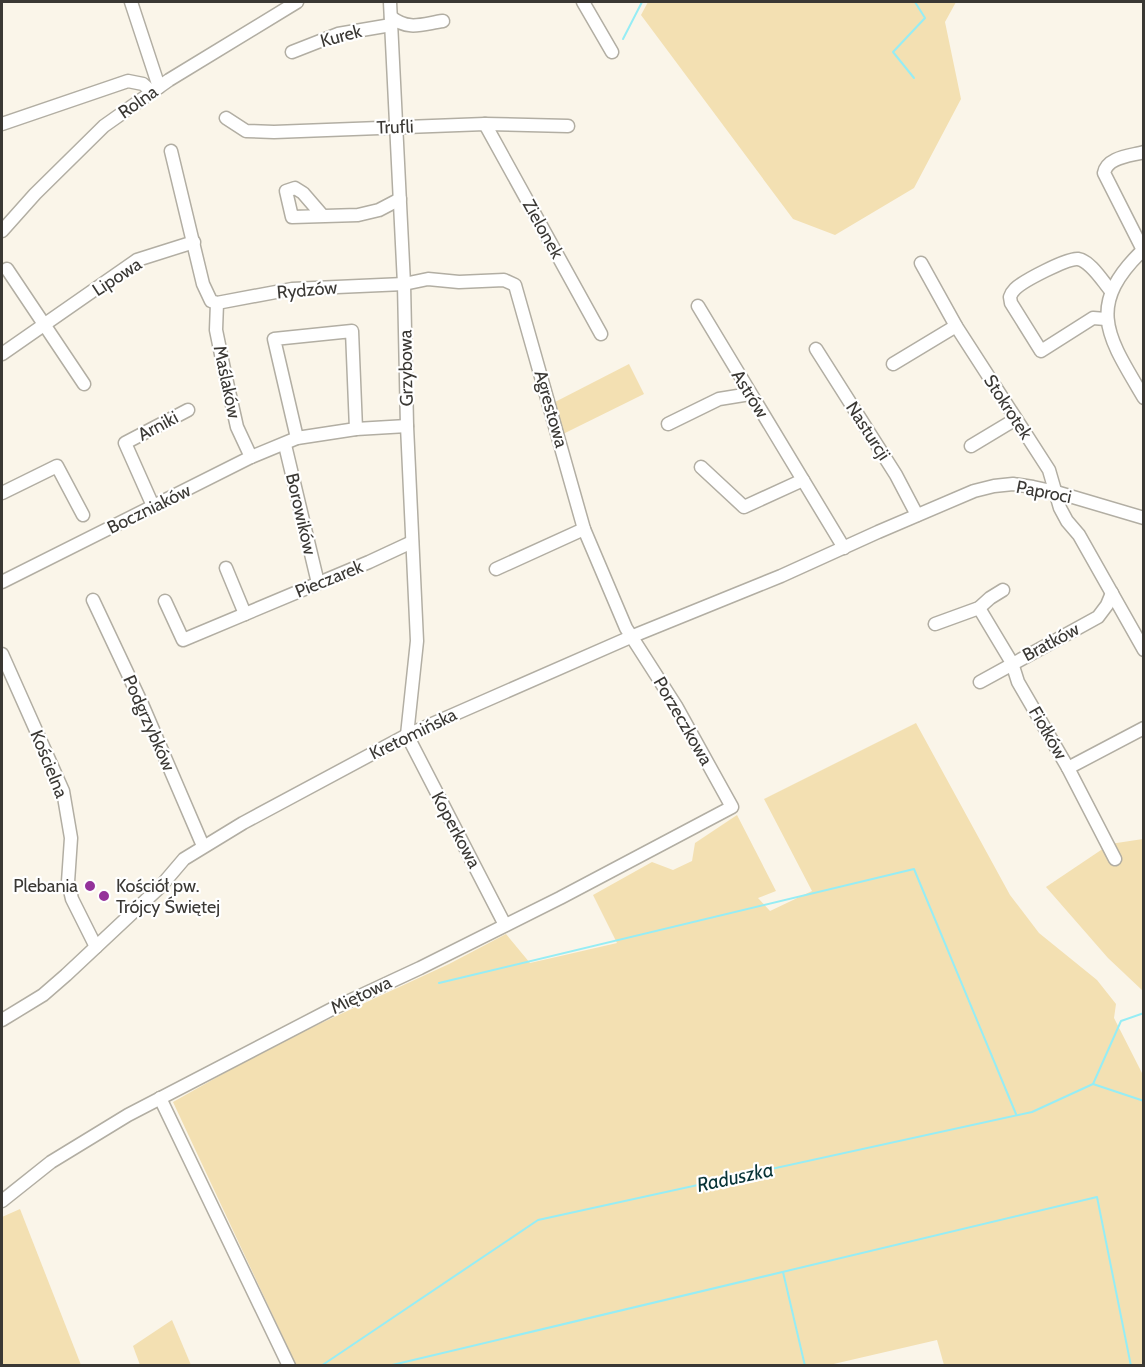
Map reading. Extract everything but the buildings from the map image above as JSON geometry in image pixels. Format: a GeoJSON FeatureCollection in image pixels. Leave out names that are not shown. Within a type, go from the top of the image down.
{"type":"FeatureCollection","features":[{"type":"Feature","properties":{"kind":"street"},"geometry":{"type":"LineString","coordinates":[[131,2],[155,90]]}},
{"type":"Feature","properties":{"kind":"street","name":"Rolna"},"geometry":{"type":"LineString","coordinates":[[2,231],[34,194],[104,126],[155,90],[297,2]]}},
{"type":"Feature","properties":{"kind":"street","name":"Grzybowa"},"geometry":{"type":"LineString","coordinates":[[390,2],[404,284],[407,426],[417,641],[407,735]]}},
{"type":"Feature","properties":{"kind":"street"},"geometry":{"type":"LineString","coordinates":[[583,2],[612,52]]}},
{"type":"Feature","properties":{"kind":"street"},"geometry":{"type":"LineString","coordinates":[[391,21],[410,27]]}},
{"type":"Feature","properties":{"kind":"street","name":"Kurek"},"geometry":{"type":"LineString","coordinates":[[292,52],[338,34],[391,21]]}},
{"type":"Feature","properties":{"kind":"street"},"geometry":{"type":"LineString","coordinates":[[392,40],[402,29],[443,21]]}},
{"type":"Feature","properties":{"kind":"street"},"geometry":{"type":"LineString","coordinates":[[2,124],[128,81],[143,84],[155,90]]}},
{"type":"Feature","properties":{"kind":"street","name":"Trufli"},"geometry":{"type":"LineString","coordinates":[[226,118],[246,131],[273,132],[485,124],[568,126]]}},
{"type":"Feature","properties":{"kind":"street","name":"Zielonek"},"geometry":{"type":"LineString","coordinates":[[485,124],[601,334]]}},
{"type":"Feature","properties":{"kind":"street","name":"Maślaków"},"geometry":{"type":"LineString","coordinates":[[171,151],[203,284],[214,302],[216,330],[237,427],[251,457]]}},
{"type":"Feature","properties":{"kind":"street"},"geometry":{"type":"LineString","coordinates":[[1143,152],[1108,163],[1104,173],[1143,249],[1123,270],[1111,291],[1106,319],[1112,344],[1143,398]]}},
{"type":"Feature","properties":{"kind":"street"},"geometry":{"type":"LineString","coordinates":[[322,215],[358,215],[380,210],[400,199]]}},
{"type":"Feature","properties":{"kind":"street","name":"Lipowa"},"geometry":{"type":"LineString","coordinates":[[2,354],[137,260],[194,242]]}},
{"type":"Feature","properties":{"kind":"street"},"geometry":{"type":"LineString","coordinates":[[1106,319],[1093,318],[1041,351],[1011,303],[1010,297],[1016,288],[1069,260],[1079,259],[1086,263],[1111,291]]}},
{"type":"Feature","properties":{"kind":"street","name":"Stokrotek"},"geometry":{"type":"LineString","coordinates":[[921,263],[956,326],[1049,470],[1056,492]]}},
{"type":"Feature","properties":{"kind":"street"},"geometry":{"type":"LineString","coordinates":[[7,269],[46,324],[84,384]]}},
{"type":"Feature","properties":{"kind":"street","name":"Agrestowa"},"geometry":{"type":"LineString","coordinates":[[404,284],[428,279],[459,282],[504,280],[515,285],[584,529],[626,628],[633,636]]}},
{"type":"Feature","properties":{"kind":"street","name":"Rydzów"},"geometry":{"type":"LineString","coordinates":[[214,302],[292,289],[404,284]]}},
{"type":"Feature","properties":{"kind":"street","name":"Astrów"},"geometry":{"type":"LineString","coordinates":[[698,306],[844,548]]}},
{"type":"Feature","properties":{"kind":"street"},"geometry":{"type":"LineString","coordinates":[[893,364],[956,326]]}},
{"type":"Feature","properties":{"kind":"street"},"geometry":{"type":"LineString","coordinates":[[297,438],[274,339],[352,331],[356,429]]}},
{"type":"Feature","properties":{"kind":"street","name":"Nasturcji"},"geometry":{"type":"LineString","coordinates":[[816,349],[896,475],[918,515]]}},
{"type":"Feature","properties":{"kind":"street"},"geometry":{"type":"LineString","coordinates":[[668,424],[718,399],[750,394]]}},
{"type":"Feature","properties":{"kind":"street","name":"Arniki"},"geometry":{"type":"LineString","coordinates":[[153,506],[125,443],[188,410]]}},
{"type":"Feature","properties":{"kind":"street"},"geometry":{"type":"LineString","coordinates":[[970,446],[1016,419]]}},
{"type":"Feature","properties":{"kind":"street","name":"Boczniaków"},"geometry":{"type":"LineString","coordinates":[[2,582],[251,457],[285,445],[297,438],[356,429],[407,426]]}},
{"type":"Feature","properties":{"kind":"street","name":"Borowików"},"geometry":{"type":"LineString","coordinates":[[285,445],[318,583]]}},
{"type":"Feature","properties":{"kind":"street"},"geometry":{"type":"LineString","coordinates":[[2,493],[57,466],[83,515]]}},
{"type":"Feature","properties":{"kind":"street"},"geometry":{"type":"LineString","coordinates":[[701,467],[744,507],[803,480]]}},
{"type":"Feature","properties":{"kind":"street","name":"Paproci"},"geometry":{"type":"LineString","coordinates":[[878,532],[957,498],[994,486],[1013,484],[1056,492],[1143,518]]}},
{"type":"Feature","properties":{"kind":"street"},"geometry":{"type":"LineString","coordinates":[[1056,492],[1066,520],[1080,536],[1143,650]]}},
{"type":"Feature","properties":{"kind":"street"},"geometry":{"type":"LineString","coordinates":[[496,569],[584,529]]}},
{"type":"Feature","properties":{"kind":"street","name":"Kretomińska"},"geometry":{"type":"LineString","coordinates":[[2,1020],[45,993],[161,886],[183,859],[203,846],[407,735],[878,532]]}},
{"type":"Feature","properties":{"kind":"street","name":"Pieczarek"},"geometry":{"type":"LineString","coordinates":[[165,601],[183,640],[412,542]]}},
{"type":"Feature","properties":{"kind":"street"},"geometry":{"type":"LineString","coordinates":[[226,568],[245,614]]}},
{"type":"Feature","properties":{"kind":"street"},"geometry":{"type":"LineString","coordinates":[[935,624],[979,608],[990,597],[1003,590]]}},
{"type":"Feature","properties":{"kind":"street","name":"Bratków"},"geometry":{"type":"LineString","coordinates":[[980,682],[1098,617],[1112,593]]}},
{"type":"Feature","properties":{"kind":"street","name":"Podgrzybków"},"geometry":{"type":"LineString","coordinates":[[93,600],[142,704],[203,846]]}},
{"type":"Feature","properties":{"kind":"street","name":"Fiołków"},"geometry":{"type":"LineString","coordinates":[[979,608],[1012,663],[1018,682],[1068,768],[1115,859]]}},
{"type":"Feature","properties":{"kind":"street","name":"Porzeczkowa"},"geometry":{"type":"LineString","coordinates":[[633,636],[676,706],[732,807]]}},
{"type":"Feature","properties":{"kind":"street","name":"Kościelna"},"geometry":{"type":"LineString","coordinates":[[2,654],[63,791],[71,838],[68,882],[72,899],[96,947]]}},
{"type":"Feature","properties":{"kind":"street"},"geometry":{"type":"LineString","coordinates":[[1068,768],[1143,728]]}},
{"type":"Feature","properties":{"kind":"street","name":"Koperkowa"},"geometry":{"type":"LineString","coordinates":[[407,735],[505,925]]}},
{"type":"Feature","properties":{"kind":"street","name":"Miętowa"},"geometry":{"type":"LineString","coordinates":[[2,1201],[51,1162],[128,1115],[332,1009],[505,925],[732,807]]}},
{"type":"Feature","properties":{"kind":"street"},"geometry":{"type":"LineString","coordinates":[[160,1098],[289,1365]]}},
{"type":"Feature","properties":{"kind":"shaded area"},"geometry":{"type":"Polygon","coordinates":[[[648,2],[956,2],[945,22],[961,99],[914,188],[835,235],[793,219],[641,15],[648,2]]]}},
{"type":"Feature","properties":{"kind":"shaded area"},"geometry":{"type":"Polygon","coordinates":[[[629,364],[644,394],[563,434],[555,402],[629,364]]]}},
{"type":"Feature","properties":{"kind":"shaded area"},"geometry":{"type":"Polygon","coordinates":[[[916,723],[1010,895],[1039,933],[1097,980],[1116,1004],[1114,1018],[1143,1075],[1143,1365],[944,1365],[937,1340],[825,1366],[296,1365],[173,1102],[278,1043],[449,964],[506,934],[530,963],[617,943],[593,895],[652,862],[673,870],[692,861],[695,843],[737,815],[776,891],[758,898],[770,911],[812,891],[764,799],[916,723]]]}},
{"type":"Feature","properties":{"kind":"shaded area"},"geometry":{"type":"Polygon","coordinates":[[[1143,839],[1143,991],[1108,958],[1046,887],[1110,844],[1143,839]]]}},
{"type":"Feature","properties":{"kind":"shaded area"},"geometry":{"type":"Polygon","coordinates":[[[20,1209],[81,1365],[2,1365],[2,1217],[20,1209]]]}},
{"type":"Feature","properties":{"kind":"shaded area"},"geometry":{"type":"Polygon","coordinates":[[[172,1320],[191,1365],[140,1365],[133,1346],[172,1320]]]}},
{"type":"Feature","properties":{"kind":"waterway"},"geometry":{"type":"LineString","coordinates":[[623,39],[642,2]]}},
{"type":"Feature","properties":{"kind":"waterway"},"geometry":{"type":"LineString","coordinates":[[914,78],[893,52],[925,18],[915,2]]}},
{"type":"Feature","properties":{"kind":"waterway"},"geometry":{"type":"LineString","coordinates":[[439,983],[914,869],[1016,1114]]}},
{"type":"Feature","properties":{"kind":"waterway","name":"Raduszka"},"geometry":{"type":"LineString","coordinates":[[321,1366],[538,1220],[1032,1112],[1093,1084],[1121,1021],[1144,1013]]}},
{"type":"Feature","properties":{"kind":"waterway"},"geometry":{"type":"LineString","coordinates":[[1093,1084],[1144,1101]]}},
{"type":"Feature","properties":{"kind":"waterway"},"geometry":{"type":"LineString","coordinates":[[388,1366],[1097,1197],[1131,1366]]}},
{"type":"Feature","properties":{"kind":"waterway"},"geometry":{"type":"LineString","coordinates":[[783,1272],[805,1366]]}},
{"type":"Feature","properties":{"kind":"place","name":"Plebania"},"geometry":{"type":"Point","coordinates":[90,886]}},
{"type":"Feature","properties":{"kind":"place","name":"Kościół pw. Trójcy Świętej"},"geometry":{"type":"Point","coordinates":[104,896]}}]}
